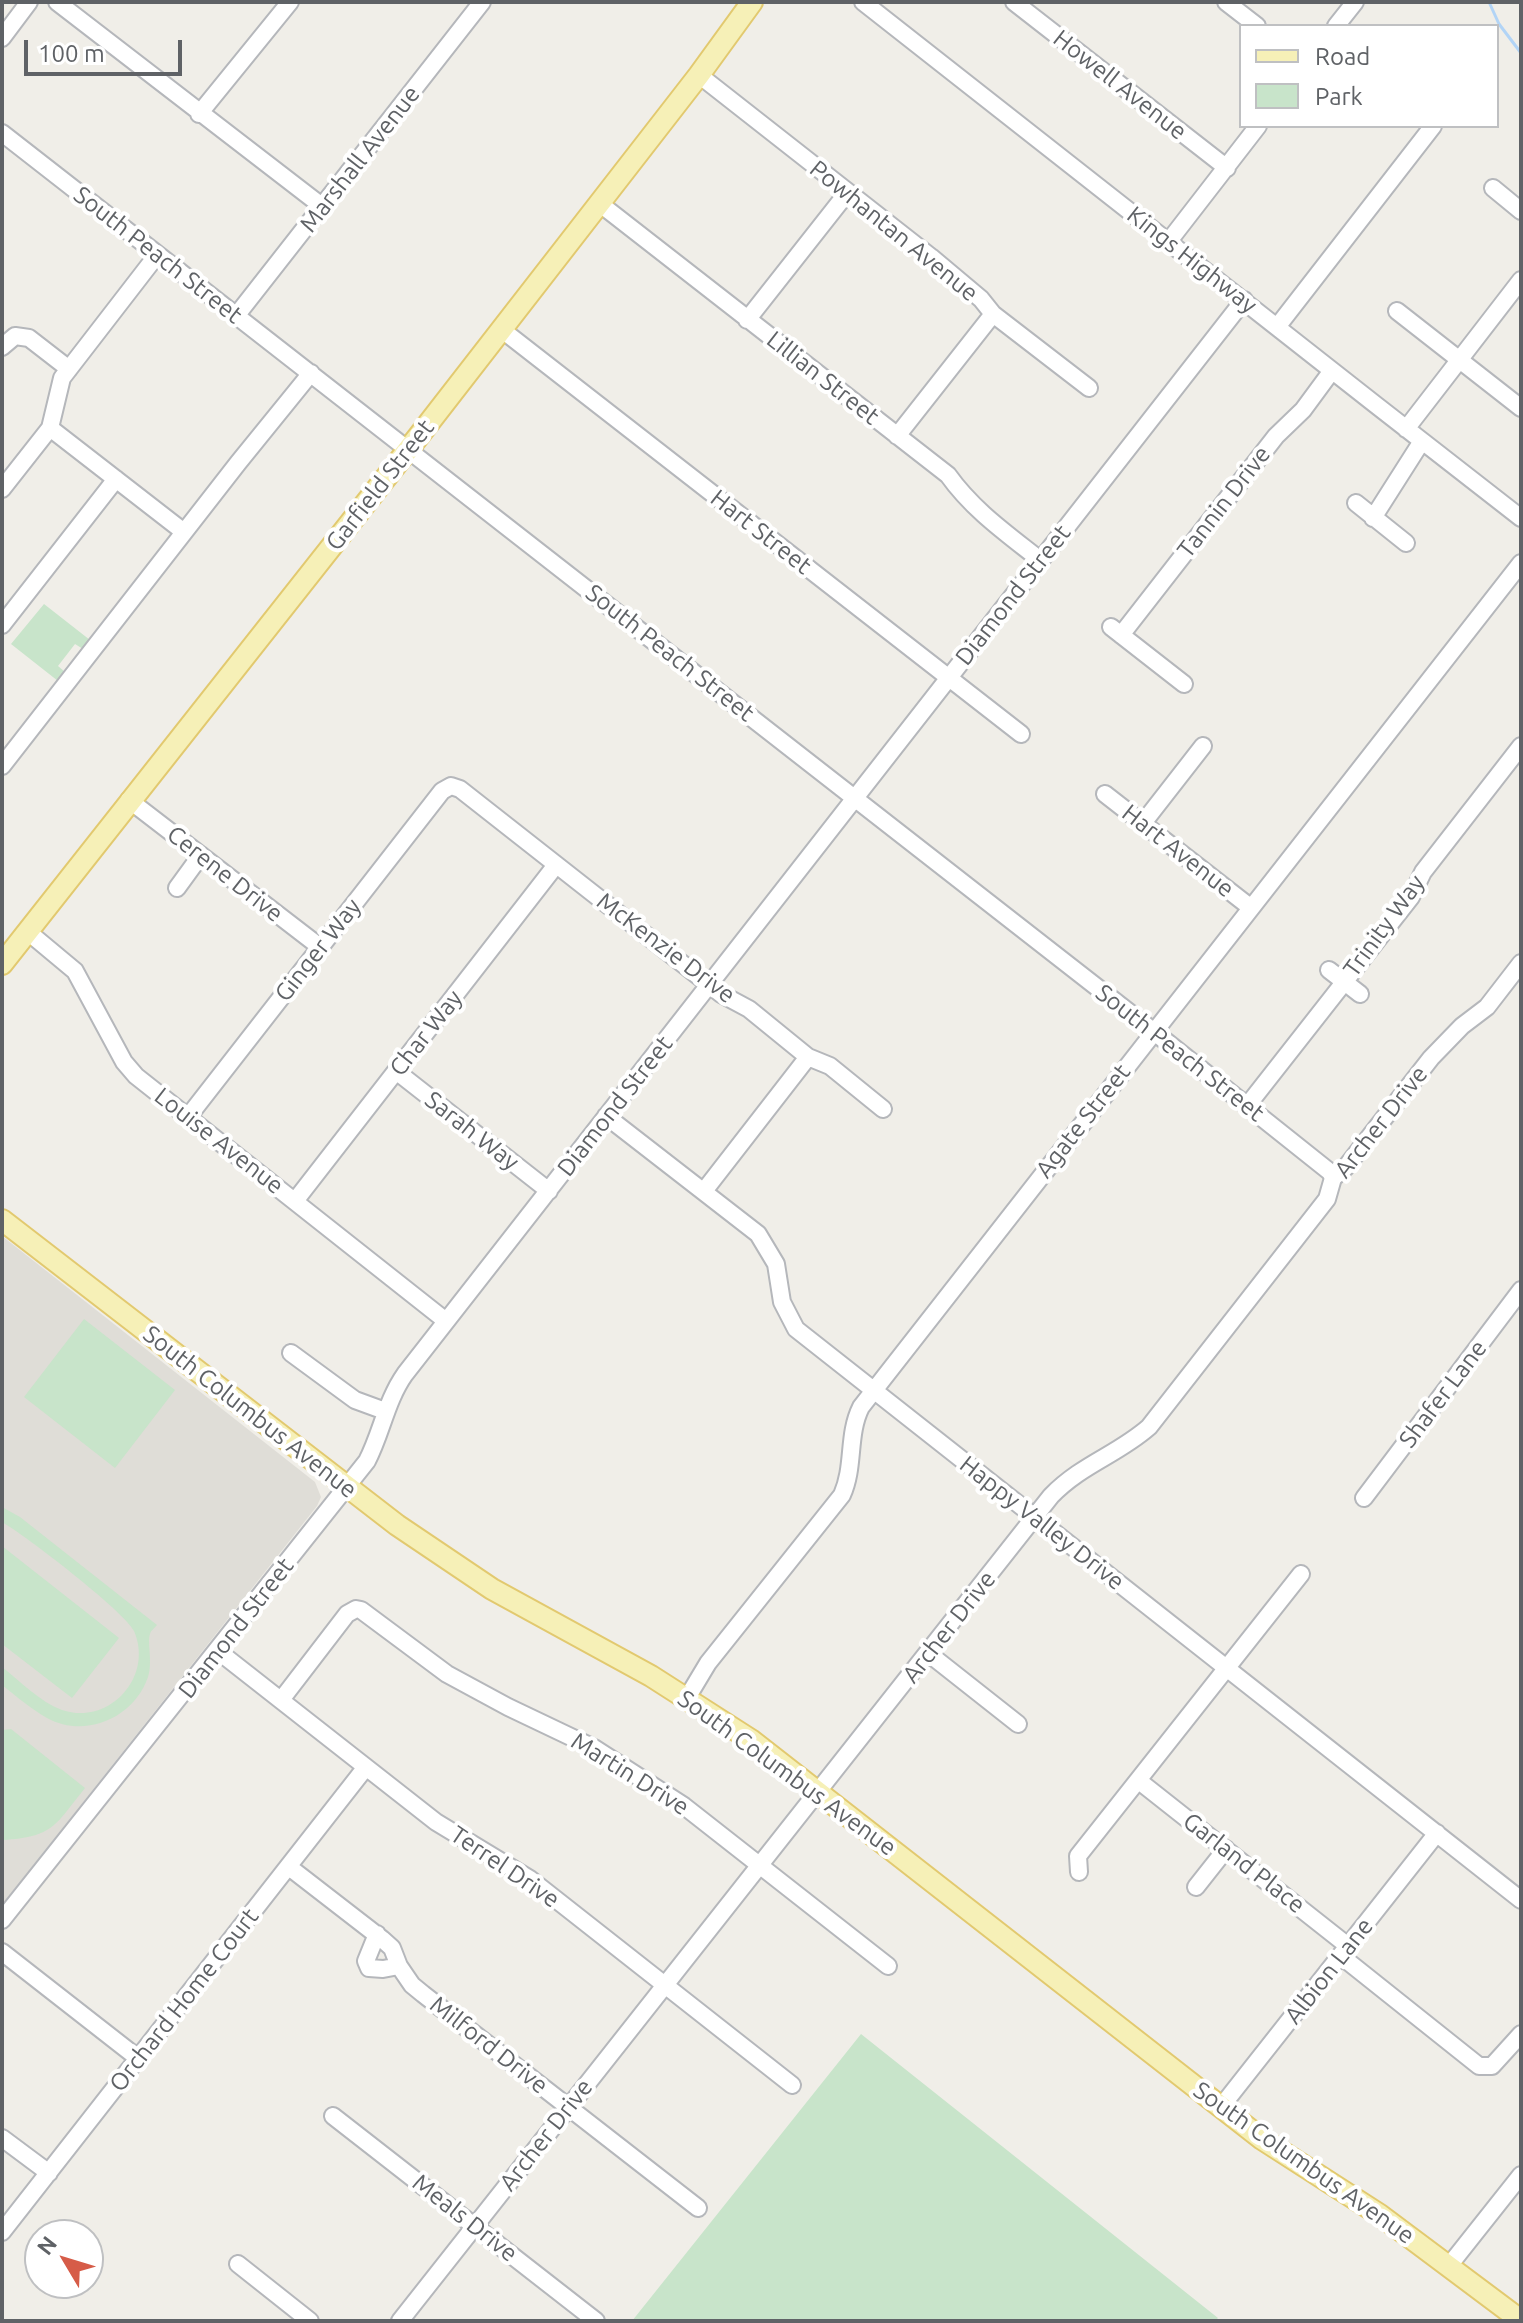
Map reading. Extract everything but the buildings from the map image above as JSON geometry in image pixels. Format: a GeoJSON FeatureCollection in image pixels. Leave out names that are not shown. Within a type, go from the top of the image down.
{"type":"FeatureCollection","features":[{"type":"Feature","properties":{"kind":"main road","name":"Garfield Street"},"geometry":{"type":"LineString","coordinates":[[2,964],[409,449],[752,2]]}},
{"type":"Feature","properties":{"kind":"main road","name":"South Columbus Avenue"},"geometry":{"type":"LineString","coordinates":[[2,1220],[397,1525],[492,1589],[687,1698],[751,1740],[1221,2107],[1288,2157],[1380,2215],[1519,2319]]}},
{"type":"Feature","properties":{"kind":"street"},"geometry":{"type":"LineString","coordinates":[[2,38],[29,2]]}},
{"type":"Feature","properties":{"kind":"street"},"geometry":{"type":"LineString","coordinates":[[57,2],[323,207]]}},
{"type":"Feature","properties":{"kind":"street","name":"Marshall Avenue"},"geometry":{"type":"LineString","coordinates":[[236,316],[482,2]]}},
{"type":"Feature","properties":{"kind":"street","name":"Kings Highway"},"geometry":{"type":"LineString","coordinates":[[863,2],[1521,518]]}},
{"type":"Feature","properties":{"kind":"street","name":"Howell Avenue"},"geometry":{"type":"LineString","coordinates":[[1014,2],[1227,168]]}},
{"type":"Feature","properties":{"kind":"street"},"geometry":{"type":"LineString","coordinates":[[1226,2],[1254,24]]}},
{"type":"Feature","properties":{"kind":"street"},"geometry":{"type":"LineString","coordinates":[[1338,24],[1355,2]]}},
{"type":"Feature","properties":{"kind":"street"},"geometry":{"type":"LineString","coordinates":[[199,114],[280,5]]}},
{"type":"Feature","properties":{"kind":"street","name":"Powhantan Avenue"},"geometry":{"type":"LineString","coordinates":[[699,75],[941,266],[981,299],[993,314],[1089,388]]}},
{"type":"Feature","properties":{"kind":"street"},"geometry":{"type":"LineString","coordinates":[[1169,241],[1257,128]]}},
{"type":"Feature","properties":{"kind":"street"},"geometry":{"type":"LineString","coordinates":[[1277,327],[1431,128]]}},
{"type":"Feature","properties":{"kind":"street","name":"South Peach Street"},"geometry":{"type":"LineString","coordinates":[[2,133],[1153,1031],[1330,1172],[1333,1178]]}},
{"type":"Feature","properties":{"kind":"street"},"geometry":{"type":"LineString","coordinates":[[1493,188],[1521,211]]}},
{"type":"Feature","properties":{"kind":"street"},"geometry":{"type":"LineString","coordinates":[[747,320],[847,193]]}},
{"type":"Feature","properties":{"kind":"street","name":"Lillian Street"},"geometry":{"type":"LineString","coordinates":[[599,203],[948,475],[974,507],[1040,560]]}},
{"type":"Feature","properties":{"kind":"street"},"geometry":{"type":"LineString","coordinates":[[2,489],[50,428],[62,378],[157,255]]}},
{"type":"Feature","properties":{"kind":"street"},"geometry":{"type":"LineString","coordinates":[[1406,429],[1521,280]]}},
{"type":"Feature","properties":{"kind":"street","name":"Diamond Street"},"geometry":{"type":"LineString","coordinates":[[2,1920],[348,1487],[377,1442],[385,1411],[405,1374],[1244,300]]}},
{"type":"Feature","properties":{"kind":"street"},"geometry":{"type":"LineString","coordinates":[[1397,311],[1521,408]]}},
{"type":"Feature","properties":{"kind":"street"},"geometry":{"type":"LineString","coordinates":[[897,436],[993,314]]}},
{"type":"Feature","properties":{"kind":"street","name":"Hart Street"},"geometry":{"type":"LineString","coordinates":[[501,329],[1021,734]]}},
{"type":"Feature","properties":{"kind":"street"},"geometry":{"type":"LineString","coordinates":[[2,347],[15,336],[29,338],[69,369]]}},
{"type":"Feature","properties":{"kind":"street","name":"Tannin Drive"},"geometry":{"type":"LineString","coordinates":[[1184,684],[1116,631],[1276,436],[1303,410],[1331,372]]}},
{"type":"Feature","properties":{"kind":"street"},"geometry":{"type":"LineString","coordinates":[[2,766],[311,373]]}},
{"type":"Feature","properties":{"kind":"street"},"geometry":{"type":"LineString","coordinates":[[50,428],[184,532]]}},
{"type":"Feature","properties":{"kind":"street"},"geometry":{"type":"LineString","coordinates":[[1373,518],[1422,441]]}},
{"type":"Feature","properties":{"kind":"street"},"geometry":{"type":"LineString","coordinates":[[2,625],[116,479]]}},
{"type":"Feature","properties":{"kind":"street"},"geometry":{"type":"LineString","coordinates":[[1356,503],[1406,543]]}},
{"type":"Feature","properties":{"kind":"street","name":"Agate Street"},"geometry":{"type":"LineString","coordinates":[[687,1698],[708,1663],[842,1495],[850,1472],[853,1424],[873,1390],[1521,563]]}},
{"type":"Feature","properties":{"kind":"street"},"geometry":{"type":"LineString","coordinates":[[1143,823],[1203,746]]}},
{"type":"Feature","properties":{"kind":"street","name":"Trinity Way"},"geometry":{"type":"LineString","coordinates":[[1247,1106],[1411,897],[1423,872],[1521,746]]}},
{"type":"Feature","properties":{"kind":"street","name":"McKenzie Drive"},"geometry":{"type":"LineString","coordinates":[[451,786],[460,789],[710,985],[749,1009],[808,1057],[830,1066],[883,1109]]}},
{"type":"Feature","properties":{"kind":"street","name":"Ginger Way"},"geometry":{"type":"LineString","coordinates":[[188,1117],[442,791],[451,786]]}},
{"type":"Feature","properties":{"kind":"street","name":"Hart Avenue"},"geometry":{"type":"LineString","coordinates":[[1105,794],[1250,907]]}},
{"type":"Feature","properties":{"kind":"street","name":"Cerene Drive"},"geometry":{"type":"LineString","coordinates":[[129,800],[320,947]]}},
{"type":"Feature","properties":{"kind":"street"},"geometry":{"type":"LineString","coordinates":[[177,888],[201,855]]}},
{"type":"Feature","properties":{"kind":"street","name":"Char Way"},"geometry":{"type":"LineString","coordinates":[[295,1201],[556,865]]}},
{"type":"Feature","properties":{"kind":"street","name":"Louise Avenue"},"geometry":{"type":"LineString","coordinates":[[27,931],[75,971],[129,1069],[446,1321]]}},
{"type":"Feature","properties":{"kind":"street","name":"Archer Drive"},"geometry":{"type":"LineString","coordinates":[[400,2321],[1063,1483],[1149,1427],[1327,1199],[1333,1178],[1346,1167],[1447,1040],[1487,1007],[1520,965]]}},
{"type":"Feature","properties":{"kind":"street"},"geometry":{"type":"LineString","coordinates":[[1329,970],[1360,994]]}},
{"type":"Feature","properties":{"kind":"street"},"geometry":{"type":"LineString","coordinates":[[704,1191],[808,1057]]}},
{"type":"Feature","properties":{"kind":"street","name":"Sarah Way"},"geometry":{"type":"LineString","coordinates":[[396,1071],[549,1191]]}},
{"type":"Feature","properties":{"kind":"street","name":"Happy Valley Drive"},"geometry":{"type":"LineString","coordinates":[[606,1116],[758,1234],[776,1264],[782,1302],[796,1329],[1521,1900]]}},
{"type":"Feature","properties":{"kind":"street","name":"Shafer Lane"},"geometry":{"type":"LineString","coordinates":[[1364,1498],[1521,1290]]}},
{"type":"Feature","properties":{"kind":"street"},"geometry":{"type":"LineString","coordinates":[[291,1353],[355,1400],[385,1411]]}},
{"type":"Feature","properties":{"kind":"street"},"geometry":{"type":"LineString","coordinates":[[1079,1872],[1078,1856],[1301,1574]]}},
{"type":"Feature","properties":{"kind":"street","name":"Martin Drive"},"geometry":{"type":"LineString","coordinates":[[281,1700],[347,1614],[356,1609],[366,1613],[423,1657],[473,1690],[594,1748],[684,1806],[888,1966]]}},
{"type":"Feature","properties":{"kind":"street","name":"Terrel Drive"},"geometry":{"type":"LineString","coordinates":[[218,1651],[436,1822],[530,1879],[792,2085]]}},
{"type":"Feature","properties":{"kind":"street"},"geometry":{"type":"LineString","coordinates":[[928,1653],[1018,1724]]}},
{"type":"Feature","properties":{"kind":"street","name":"Orchard Home Court"},"geometry":{"type":"LineString","coordinates":[[2,2232],[366,1767]]}},
{"type":"Feature","properties":{"kind":"street","name":"Garland Place"},"geometry":{"type":"LineString","coordinates":[[1139,1781],[1226,1849],[1472,2062],[1486,2068],[1499,2061],[1521,2034]]}},
{"type":"Feature","properties":{"kind":"street","name":"Albion Lane"},"geometry":{"type":"LineString","coordinates":[[1221,2107],[1437,1833]]}},
{"type":"Feature","properties":{"kind":"street"},"geometry":{"type":"LineString","coordinates":[[1196,1887],[1226,1849]]}},
{"type":"Feature","properties":{"kind":"street","name":"Milford Drive"},"geometry":{"type":"LineString","coordinates":[[289,1867],[392,1948],[399,1966],[412,1985],[698,2208]]}},
{"type":"Feature","properties":{"kind":"street"},"geometry":{"type":"LineString","coordinates":[[377,1934],[366,1961],[369,1968],[399,1966]]}},
{"type":"Feature","properties":{"kind":"street"},"geometry":{"type":"LineString","coordinates":[[2,1952],[139,2059]]}},
{"type":"Feature","properties":{"kind":"street","name":"Meals Drive"},"geometry":{"type":"LineString","coordinates":[[333,2116],[596,2321]]}},
{"type":"Feature","properties":{"kind":"street"},"geometry":{"type":"LineString","coordinates":[[2,2138],[49,2173]]}},
{"type":"Feature","properties":{"kind":"street"},"geometry":{"type":"LineString","coordinates":[[1448,2267],[1521,2175]]}},
{"type":"Feature","properties":{"kind":"street"},"geometry":{"type":"LineString","coordinates":[[238,2264],[310,2321]]}},
{"type":"Feature","properties":{"kind":"shaded area"},"geometry":{"type":"Polygon","coordinates":[[[2,1236],[315,1482],[321,1497],[2,1905],[2,1236]]]}},
{"type":"Feature","properties":{"kind":"green space"},"geometry":{"type":"Polygon","coordinates":[[[44,604],[90,640],[83,649],[75,644],[58,666],[65,672],[58,681],[11,644],[44,604]]]}},
{"type":"Feature","properties":{"kind":"green space"},"geometry":{"type":"Polygon","coordinates":[[[84,1319],[175,1390],[115,1468],[24,1397],[84,1319]]]}},
{"type":"Feature","properties":{"kind":"green space"},"geometry":{"type":"Polygon","coordinates":[[[2,1507],[20,1517],[157,1625],[150,1634],[148,1677],[132,1704],[120,1714],[92,1725],[62,1724],[47,1718],[2,1685],[2,1667],[38,1697],[62,1710],[79,1713],[96,1711],[123,1694],[138,1665],[139,1648],[134,1631],[112,1607],[2,1522],[2,1507]]]}},
{"type":"Feature","properties":{"kind":"green space"},"geometry":{"type":"Polygon","coordinates":[[[2,1546],[119,1638],[72,1698],[2,1644],[2,1546]]]}},
{"type":"Feature","properties":{"kind":"green space"},"geometry":{"type":"Polygon","coordinates":[[[11,1729],[85,1788],[52,1827],[33,1836],[3,1840],[2,1730],[11,1729]]]}},
{"type":"Feature","properties":{"kind":"green space"},"geometry":{"type":"Polygon","coordinates":[[[861,2034],[1218,2318],[1215,2321],[632,2321],[861,2034]]]}},
{"type":"Feature","properties":{"kind":"waterway"},"geometry":{"type":"LineString","coordinates":[[1489,2],[1499,24],[1521,53]]}}]}
